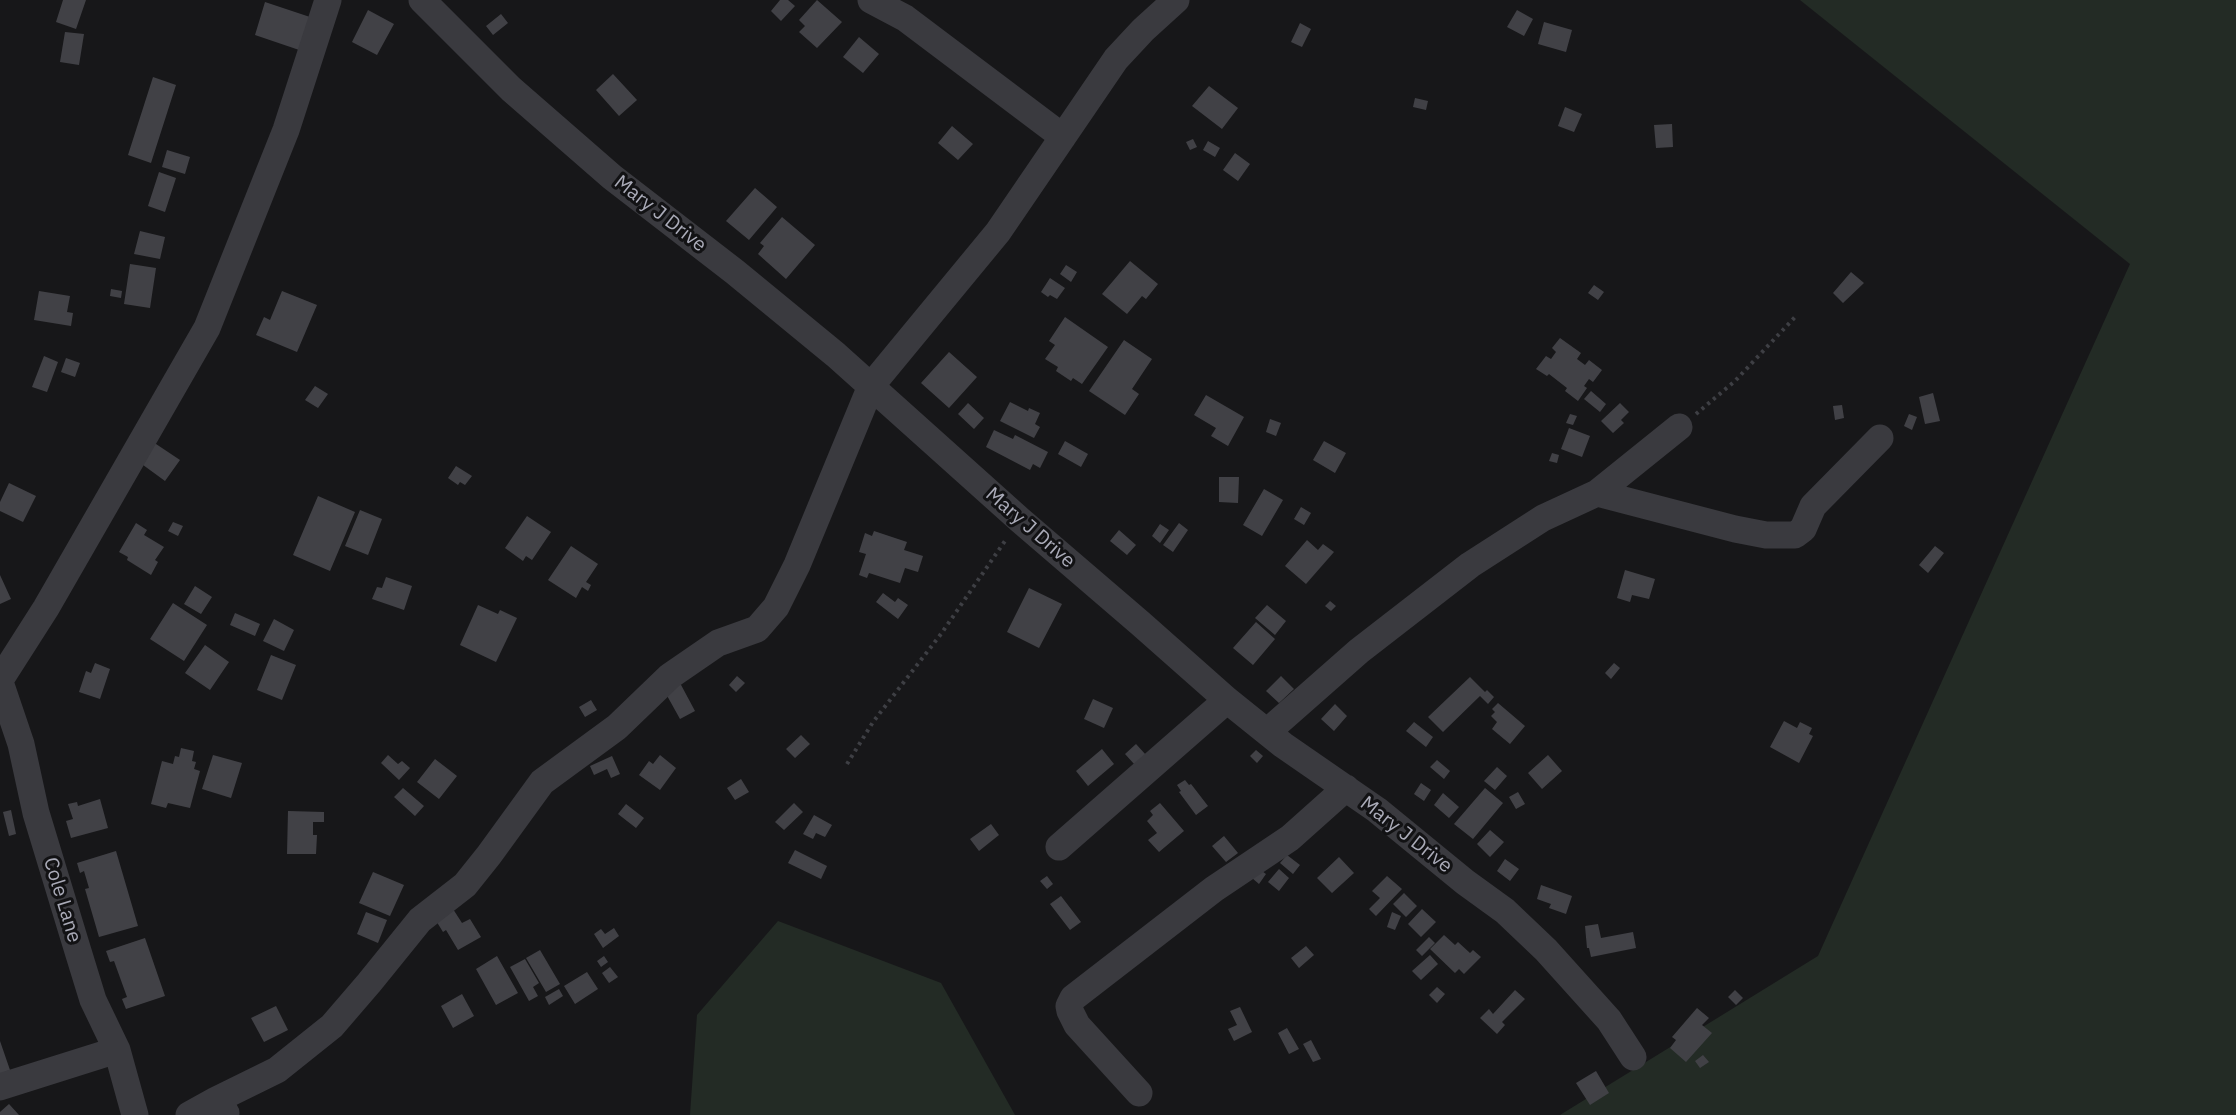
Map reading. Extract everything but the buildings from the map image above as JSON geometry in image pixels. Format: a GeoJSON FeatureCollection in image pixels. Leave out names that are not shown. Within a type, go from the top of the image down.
{"type":"FeatureCollection","features":[{"type":"Feature","properties":{"kind":"street"},"geometry":{"type":"LineString","coordinates":[[2,694],[46,608],[207,328],[286,130],[328,0]]}},
{"type":"Feature","properties":{"kind":"street","name":"Mary J Drive"},"geometry":{"type":"LineString","coordinates":[[422,0],[511,89],[604,170],[735,272],[871,386],[1020,520],[1227,700],[1377,810],[1465,882],[1505,911],[1546,950],[1609,1020],[1633,1057]]}},
{"type":"Feature","properties":{"kind":"street"},"geometry":{"type":"LineString","coordinates":[[871,0],[905,18],[1063,137]]}},
{"type":"Feature","properties":{"kind":"street"},"geometry":{"type":"LineString","coordinates":[[189,1115],[222,1108],[277,1070],[332,1026],[420,920],[465,885],[542,782],[616,728],[670,676],[718,644],[757,629],[776,607],[797,566],[871,386],[998,232],[1116,58],[1176,0]]}},
{"type":"Feature","properties":{"kind":"street"},"geometry":{"type":"LineString","coordinates":[[1268,732],[1359,651],[1470,565],[1543,518],[1597,493],[1679,427]]}},
{"type":"Feature","properties":{"kind":"street"},"geometry":{"type":"LineString","coordinates":[[1597,493],[1735,529],[1766,535],[1795,535],[1803,529],[1813,506],[1880,438]]}},
{"type":"Feature","properties":{"kind":"street","name":"Cole Lane"},"geometry":{"type":"LineString","coordinates":[[2,694],[21,744],[36,813],[93,1000],[117,1050],[135,1115]]}},
{"type":"Feature","properties":{"kind":"street"},"geometry":{"type":"LineString","coordinates":[[1059,847],[1227,700]]}},
{"type":"Feature","properties":{"kind":"street"},"geometry":{"type":"LineString","coordinates":[[1140,1093],[1077,1025],[1070,1011],[1073,998],[1214,889],[1290,838],[1346,788]]}},
{"type":"Feature","properties":{"kind":"street"},"geometry":{"type":"LineString","coordinates":[[0,1087],[117,1050]]}},
{"type":"Feature","properties":{"kind":"path"},"geometry":{"type":"LineString","coordinates":[[1679,427],[1721,394],[1796,316]]}},
{"type":"Feature","properties":{"kind":"path"},"geometry":{"type":"LineString","coordinates":[[847,764],[873,722],[941,634],[1020,520]]}},
{"type":"Feature","properties":{"kind":"shaded area"},"geometry":{"type":"Polygon","coordinates":[[[1800,0],[2236,0],[2236,1115],[1560,1115],[1818,956],[2130,264],[1800,0]]]}},
{"type":"Feature","properties":{"kind":"shaded area"},"geometry":{"type":"Polygon","coordinates":[[[778,921],[941,983],[1015,1115],[690,1115],[697,1015],[778,921]]]}}]}
